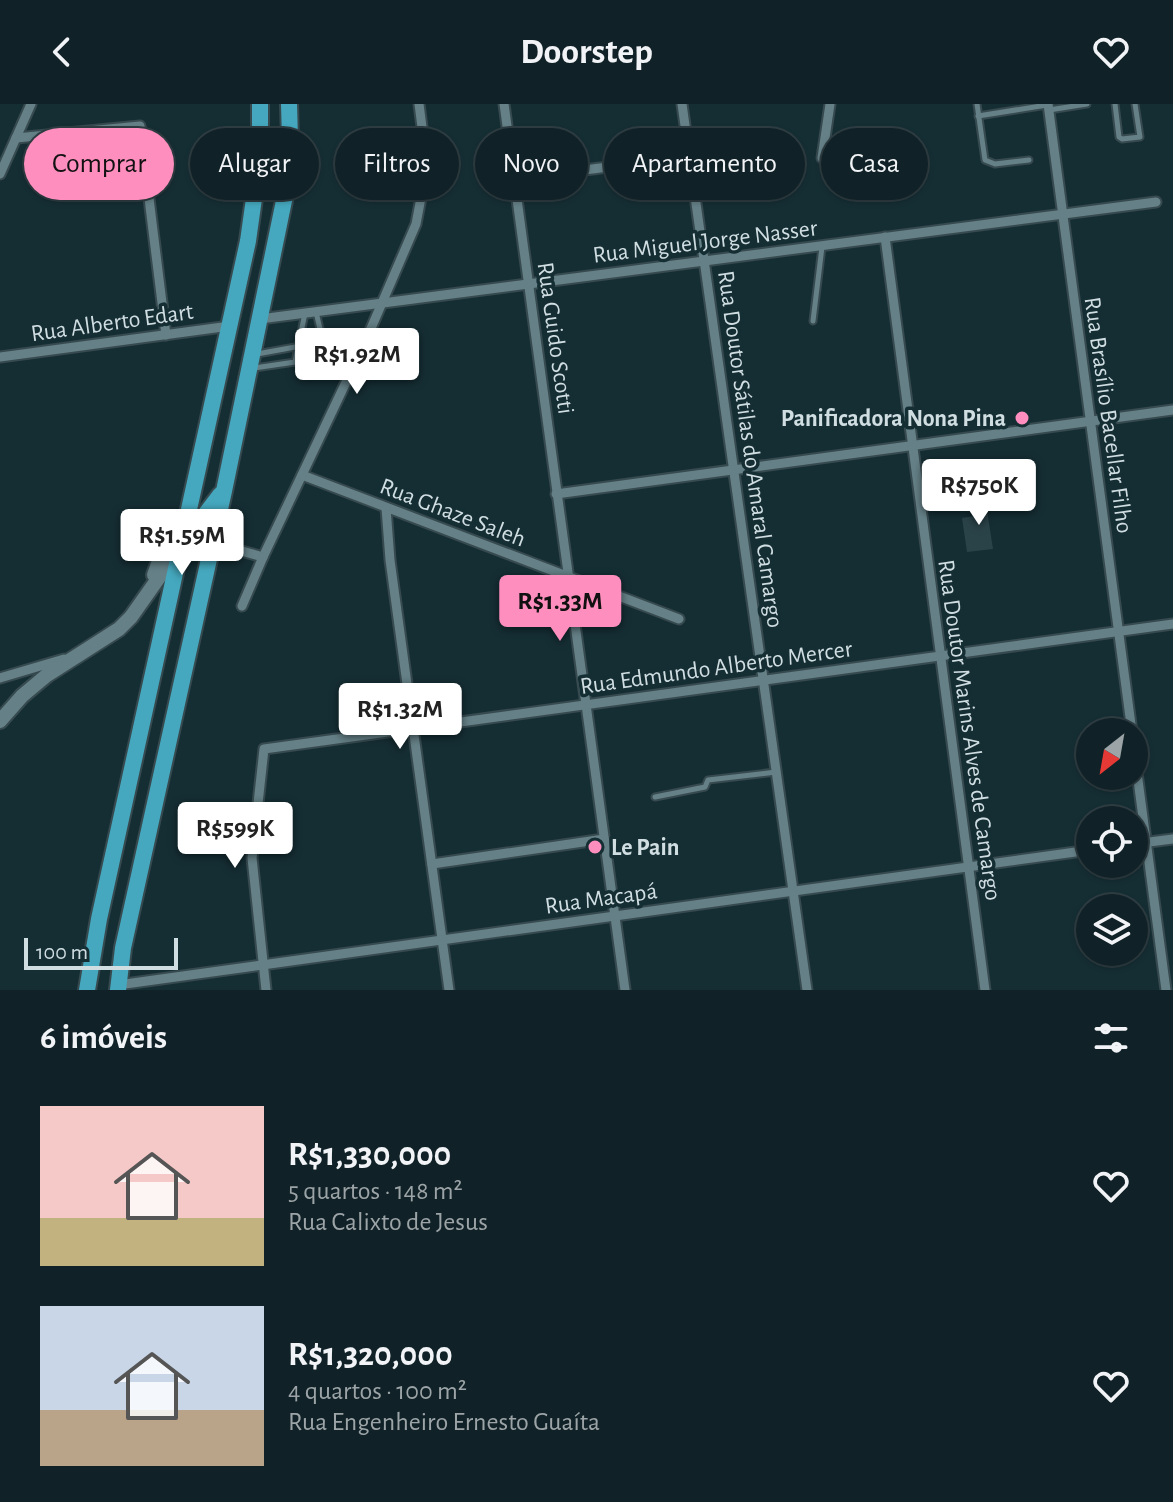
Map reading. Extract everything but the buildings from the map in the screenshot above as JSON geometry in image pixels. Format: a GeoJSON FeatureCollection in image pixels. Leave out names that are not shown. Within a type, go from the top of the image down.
{"type":"FeatureCollection","features":[{"type":"Feature","properties":{"kind":"highway"},"geometry":{"type":"LineString","coordinates":[[87,990],[99,919],[248,241],[260,156],[260,104]]}},
{"type":"Feature","properties":{"kind":"highway"},"geometry":{"type":"LineString","coordinates":[[118,987],[123,948],[273,255],[289,169],[289,104]]}},
{"type":"Feature","properties":{"kind":"highway"},"geometry":{"type":"LineString","coordinates":[[248,241],[257,243],[273,255]]}},
{"type":"Feature","properties":{"kind":"highway"},"geometry":{"type":"LineString","coordinates":[[228,333],[260,319]]}},
{"type":"Feature","properties":{"kind":"highway"},"geometry":{"type":"LineString","coordinates":[[183,545],[224,491]]}},
{"type":"Feature","properties":{"kind":"highway"},"geometry":{"type":"LineString","coordinates":[[160,648],[163,663],[184,672]]}},
{"type":"Feature","properties":{"kind":"main road"},"geometry":{"type":"LineString","coordinates":[[150,586],[162,553],[189,515]]}},
{"type":"Feature","properties":{"kind":"main road"},"geometry":{"type":"LineString","coordinates":[[0,721],[36,684],[119,629],[183,545]]}},
{"type":"Feature","properties":{"kind":"street"},"geometry":{"type":"LineString","coordinates":[[0,174],[31,104]]}},
{"type":"Feature","properties":{"kind":"street"},"geometry":{"type":"LineString","coordinates":[[242,606],[408,244],[421,205],[427,166],[419,104]]}},
{"type":"Feature","properties":{"kind":"street","name":"Rua Guido Scotti"},"geometry":{"type":"LineString","coordinates":[[504,104],[507,128]]}},
{"type":"Feature","properties":{"kind":"street","name":"Rua Doutor Sátilas do Amaral Camargo"},"geometry":{"type":"LineString","coordinates":[[682,104],[807,990]]}},
{"type":"Feature","properties":{"kind":"street"},"geometry":{"type":"LineString","coordinates":[[826,128],[830,104]]}},
{"type":"Feature","properties":{"kind":"street","name":"Rua Brasílio Bacellar Filho"},"geometry":{"type":"LineString","coordinates":[[1048,106],[1130,718]]}},
{"type":"Feature","properties":{"kind":"street"},"geometry":{"type":"LineString","coordinates":[[16,138],[140,126],[166,335]]}},
{"type":"Feature","properties":{"kind":"street","name":"Rua Guido Scotti"},"geometry":{"type":"LineString","coordinates":[[517,200],[625,990]]}},
{"type":"Feature","properties":{"kind":"street","name":"Rua Miguel Jorge Nasser"},"geometry":{"type":"LineString","coordinates":[[260,319],[1156,202]]}},
{"type":"Feature","properties":{"kind":"street","name":"Rua Doutor Marins Alves de Camargo"},"geometry":{"type":"LineString","coordinates":[[885,237],[985,990]]}},
{"type":"Feature","properties":{"kind":"street","name":"Rua Alberto Edart"},"geometry":{"type":"LineString","coordinates":[[0,357],[166,335],[228,333]]}},
{"type":"Feature","properties":{"kind":"street"},"geometry":{"type":"LineString","coordinates":[[556,494],[1173,410]]}},
{"type":"Feature","properties":{"kind":"street","name":"Rua Ghaze Saleh"},"geometry":{"type":"LineString","coordinates":[[302,475],[679,619]]}},
{"type":"Feature","properties":{"kind":"street"},"geometry":{"type":"LineString","coordinates":[[386,508],[390,560],[449,990]]}},
{"type":"Feature","properties":{"kind":"street"},"geometry":{"type":"LineString","coordinates":[[213,543],[263,557]]}},
{"type":"Feature","properties":{"kind":"street","name":"Rua Edmundo Alberto Mercer"},"geometry":{"type":"LineString","coordinates":[[262,965],[252,858],[264,749],[1173,624]]}},
{"type":"Feature","properties":{"kind":"street"},"geometry":{"type":"LineString","coordinates":[[0,678],[79,654]]}},
{"type":"Feature","properties":{"kind":"street"},"geometry":{"type":"LineString","coordinates":[[432,864],[604,839]]}},
{"type":"Feature","properties":{"kind":"street"},"geometry":{"type":"LineString","coordinates":[[1148,843],[1173,839]]}},
{"type":"Feature","properties":{"kind":"street","name":"Rua Macapá"},"geometry":{"type":"LineString","coordinates":[[118,987],[1076,852]]}},
{"type":"Feature","properties":{"kind":"street"},"geometry":{"type":"LineString","coordinates":[[1148,858],[1166,990]]}},
{"type":"Feature","properties":{"kind":"street"},"geometry":{"type":"LineString","coordinates":[[262,965],[266,990]]}},
{"type":"Feature","properties":{"kind":"lane"},"geometry":{"type":"LineString","coordinates":[[977,104],[985,160],[995,164],[1029,160]]}},
{"type":"Feature","properties":{"kind":"lane"},"geometry":{"type":"LineString","coordinates":[[978,116],[1087,104]]}},
{"type":"Feature","properties":{"kind":"lane"},"geometry":{"type":"LineString","coordinates":[[1115,104],[1119,137],[1122,139],[1140,137],[1135,104]]}},
{"type":"Feature","properties":{"kind":"lane"},"geometry":{"type":"LineString","coordinates":[[813,321],[822,246]]}},
{"type":"Feature","properties":{"kind":"lane"},"geometry":{"type":"LineString","coordinates":[[311,313],[328,341],[330,360]]}},
{"type":"Feature","properties":{"kind":"lane"},"geometry":{"type":"LineString","coordinates":[[295,362],[311,313]]}},
{"type":"Feature","properties":{"kind":"lane"},"geometry":{"type":"LineString","coordinates":[[252,362],[300,345],[366,340]]}},
{"type":"Feature","properties":{"kind":"lane"},"geometry":{"type":"LineString","coordinates":[[252,362],[357,359]]}},
{"type":"Feature","properties":{"kind":"lane"},"geometry":{"type":"LineString","coordinates":[[655,797],[705,787],[708,780],[776,771]]}},
{"type":"Feature","properties":{"kind":"place","name":"Panificadora Nona Pina"},"geometry":{"type":"Point","coordinates":[1022,418]}},
{"type":"Feature","properties":{"kind":"place","name":"Le Pain"},"geometry":{"type":"Point","coordinates":[595,847]}}]}
